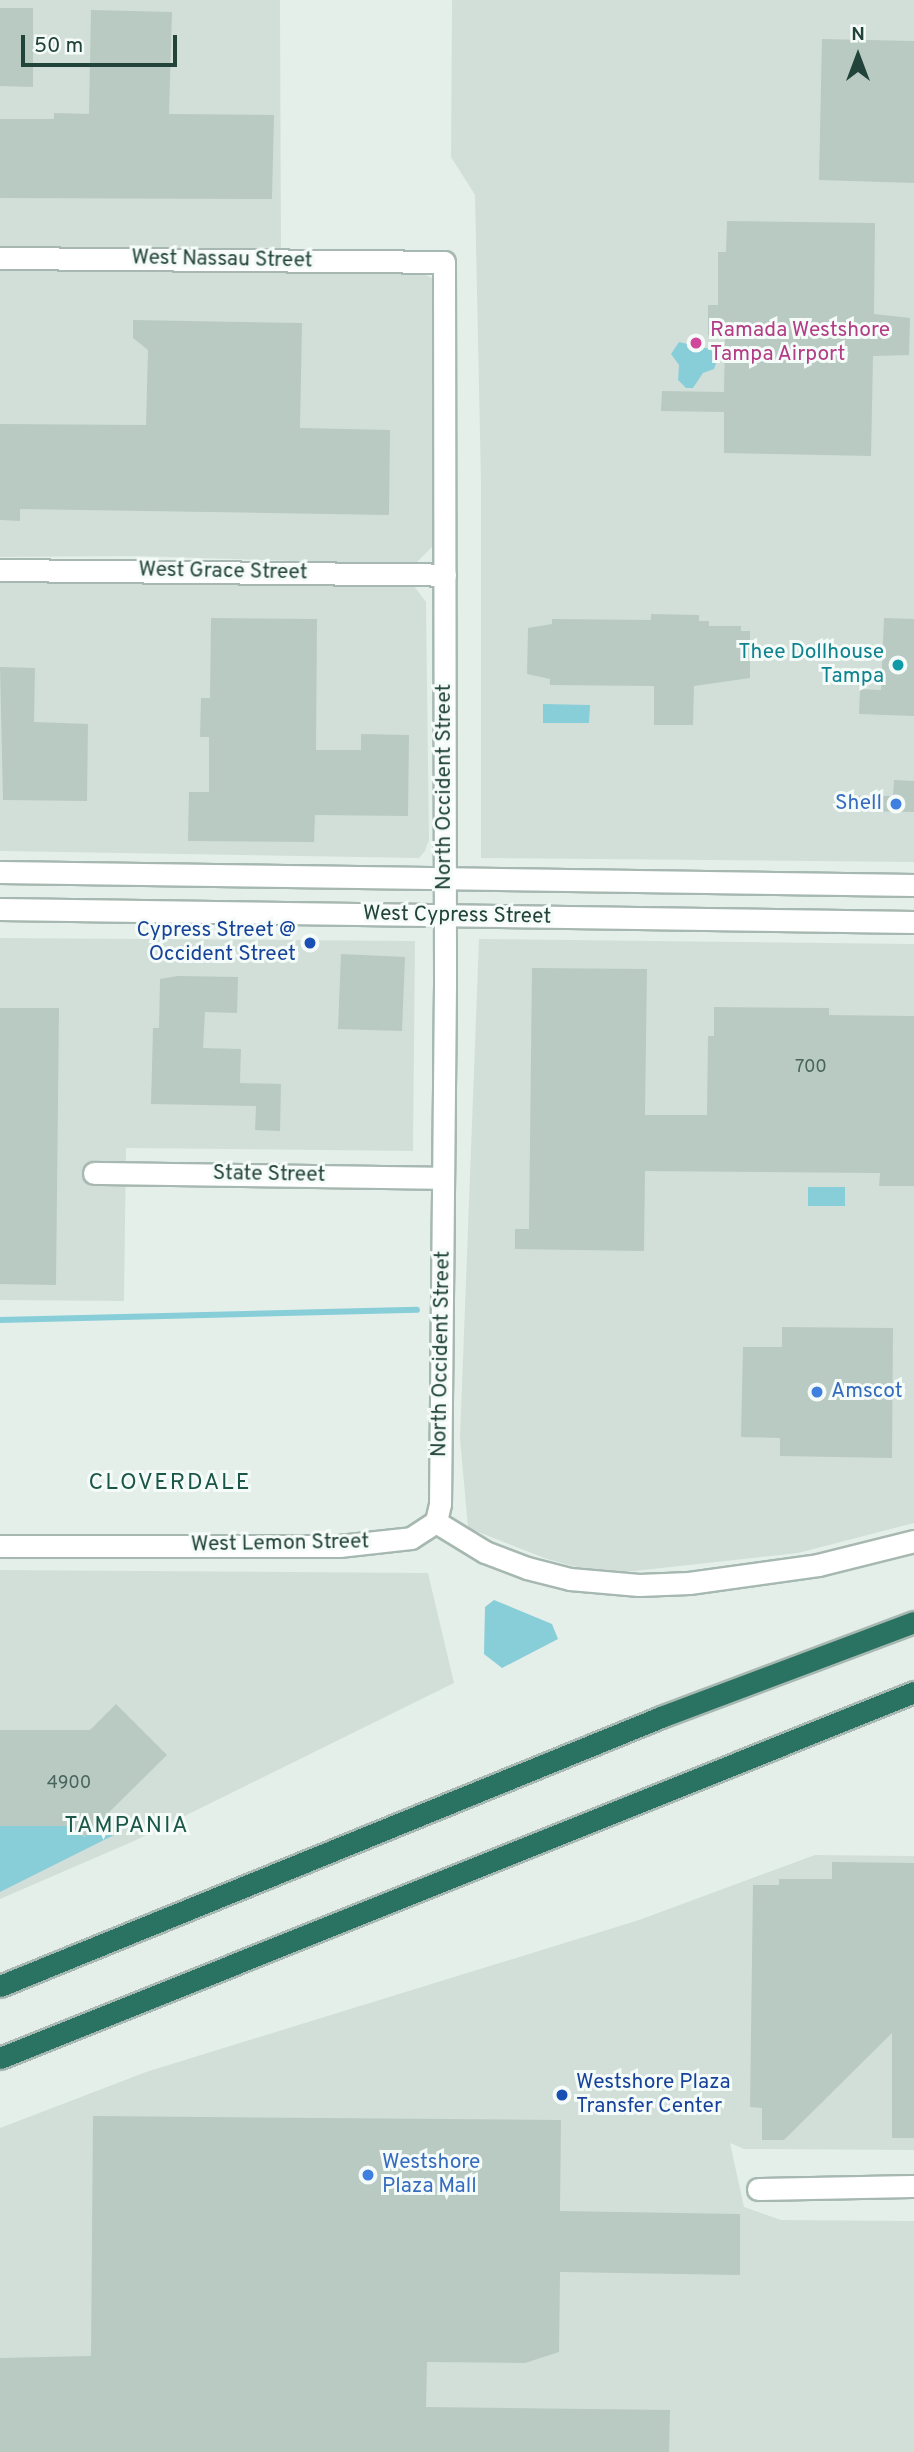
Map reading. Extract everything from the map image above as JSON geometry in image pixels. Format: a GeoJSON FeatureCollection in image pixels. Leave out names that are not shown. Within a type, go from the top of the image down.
{"type":"FeatureCollection","features":[{"type":"Feature","properties":{"kind":"highway"},"geometry":{"type":"LineString","coordinates":[[0,1986],[661,1717],[914,1622]]}},
{"type":"Feature","properties":{"kind":"highway"},"geometry":{"type":"LineString","coordinates":[[0,2058],[914,1692]]}},
{"type":"Feature","properties":{"kind":"highway"},"geometry":{"type":"LineString","coordinates":[[0,1977],[81,1953]]}},
{"type":"Feature","properties":{"kind":"street","name":"West Nassau Street"},"geometry":{"type":"LineString","coordinates":[[0,258],[444,262]]}},
{"type":"Feature","properties":{"kind":"street","name":"North Occident Street"},"geometry":{"type":"LineString","coordinates":[[436,1522],[440,1504],[445,915],[444,262]]}},
{"type":"Feature","properties":{"kind":"street","name":"West Grace Street"},"geometry":{"type":"LineString","coordinates":[[0,570],[445,575]]}},
{"type":"Feature","properties":{"kind":"street","name":"West Cypress Street"},"geometry":{"type":"LineString","coordinates":[[0,872],[914,884]]}},
{"type":"Feature","properties":{"kind":"street"},"geometry":{"type":"LineString","coordinates":[[767,921],[769,883]]}},
{"type":"Feature","properties":{"kind":"street","name":"West Cypress Street"},"geometry":{"type":"LineString","coordinates":[[0,909],[914,922]]}},
{"type":"Feature","properties":{"kind":"street","name":"State Street"},"geometry":{"type":"LineString","coordinates":[[94,1173],[443,1178]]}},
{"type":"Feature","properties":{"kind":"street"},"geometry":{"type":"LineString","coordinates":[[436,1522],[475,1547],[527,1568],[570,1579],[639,1585],[689,1583],[818,1565],[914,1541]]}},
{"type":"Feature","properties":{"kind":"street","name":"West Lemon Street"},"geometry":{"type":"LineString","coordinates":[[0,1546],[340,1546],[411,1538],[436,1522]]}},
{"type":"Feature","properties":{"kind":"street"},"geometry":{"type":"LineString","coordinates":[[758,2189],[914,2186]]}},
{"type":"Feature","properties":{"kind":"shaded area"},"geometry":{"type":"Polygon","coordinates":[[[0,0],[280,0],[281,253],[0,249],[0,0]]]}},
{"type":"Feature","properties":{"kind":"shaded area"},"geometry":{"type":"Polygon","coordinates":[[[452,0],[914,0],[914,862],[481,858],[481,483],[475,195],[451,157],[452,0]]]}},
{"type":"Feature","properties":{"kind":"shaded area"},"geometry":{"type":"Polygon","coordinates":[[[0,268],[424,274],[432,278],[437,286],[432,547],[414,565],[137,556],[0,557],[0,268]]]}},
{"type":"Feature","properties":{"kind":"shaded area"},"geometry":{"type":"Polygon","coordinates":[[[0,579],[414,586],[426,602],[429,840],[425,851],[419,858],[0,851],[0,579]]]}},
{"type":"Feature","properties":{"kind":"shaded area"},"geometry":{"type":"Polygon","coordinates":[[[0,938],[415,941],[413,1151],[126,1148],[124,1301],[0,1300],[0,938]]]}},
{"type":"Feature","properties":{"kind":"shaded area"},"geometry":{"type":"Polygon","coordinates":[[[479,939],[914,944],[914,1523],[798,1553],[625,1572],[588,1570],[547,1559],[468,1528],[460,1438],[479,939]]]}},
{"type":"Feature","properties":{"kind":"shaded area"},"geometry":{"type":"Polygon","coordinates":[[[0,1570],[428,1573],[454,1683],[134,1841],[0,1899],[0,1570]]]}},
{"type":"Feature","properties":{"kind":"shaded area","name":"Westshore Plaza Mall"},"geometry":{"type":"Polygon","coordinates":[[[815,1855],[914,1856],[914,2150],[744,2149],[730,2143],[744,2207],[781,2220],[914,2221],[914,2452],[0,2452],[0,2128],[146,2072],[639,1920],[815,1855]]]}},
{"type":"Feature","properties":{"kind":"water"},"geometry":{"type":"Polygon","coordinates":[[[679,342],[710,349],[718,358],[714,369],[703,373],[693,388],[686,388],[678,380],[679,365],[671,354],[679,342]]]}},
{"type":"Feature","properties":{"kind":"water"},"geometry":{"type":"Polygon","coordinates":[[[543,704],[590,705],[589,723],[543,723],[543,704]]]}},
{"type":"Feature","properties":{"kind":"water"},"geometry":{"type":"Polygon","coordinates":[[[808,1187],[845,1187],[845,1206],[808,1206],[808,1187]]]}},
{"type":"Feature","properties":{"kind":"water"},"geometry":{"type":"Polygon","coordinates":[[[494,1600],[552,1624],[558,1639],[502,1668],[484,1654],[485,1607],[494,1600]]]}},
{"type":"Feature","properties":{"kind":"water"},"geometry":{"type":"Polygon","coordinates":[[[108,1813],[122,1822],[114,1835],[0,1892],[0,1826],[74,1826],[84,1837],[108,1813]]]}},
{"type":"Feature","properties":{"kind":"building"},"geometry":{"type":"Polygon","coordinates":[[[0,8],[33,8],[33,87],[0,86],[0,8]]]}},
{"type":"Feature","properties":{"kind":"building"},"geometry":{"type":"Polygon","coordinates":[[[91,10],[172,12],[169,114],[274,115],[272,199],[0,198],[0,119],[54,119],[54,113],[89,114],[91,10]]]}},
{"type":"Feature","properties":{"kind":"building"},"geometry":{"type":"Polygon","coordinates":[[[822,39],[914,41],[914,183],[819,180],[822,39]]]}},
{"type":"Feature","properties":{"kind":"building"},"geometry":{"type":"Polygon","coordinates":[[[727,221],[875,223],[874,314],[910,318],[909,355],[873,356],[871,456],[724,453],[724,412],[661,411],[662,391],[724,392],[725,336],[708,335],[708,305],[718,305],[718,252],[726,252],[727,221]]]}},
{"type":"Feature","properties":{"kind":"building"},"geometry":{"type":"Polygon","coordinates":[[[133,320],[302,323],[300,428],[390,430],[389,515],[20,509],[20,521],[0,520],[0,424],[146,425],[148,350],[133,338],[133,320]]]}},
{"type":"Feature","properties":{"kind":"building"},"geometry":{"type":"Polygon","coordinates":[[[651,614],[699,615],[699,621],[709,621],[709,626],[741,626],[741,631],[750,631],[750,678],[694,686],[693,725],[654,725],[654,686],[550,685],[550,679],[527,674],[528,628],[552,624],[552,619],[651,620],[651,614]]]}},
{"type":"Feature","properties":{"kind":"building"},"geometry":{"type":"Polygon","coordinates":[[[211,618],[317,619],[316,750],[361,750],[361,734],[409,735],[408,816],[315,815],[314,842],[188,841],[189,792],[209,792],[209,737],[200,737],[201,698],[210,698],[211,618]]]}},
{"type":"Feature","properties":{"kind":"building","name":"Thee Dollhouse Tampa"},"geometry":{"type":"Polygon","coordinates":[[[884,618],[914,619],[914,716],[859,714],[860,689],[881,690],[884,618]]]}},
{"type":"Feature","properties":{"kind":"building"},"geometry":{"type":"Polygon","coordinates":[[[0,667],[35,668],[34,722],[88,724],[87,801],[3,800],[0,667]]]}},
{"type":"Feature","properties":{"kind":"building","name":"Shell"},"geometry":{"type":"Polygon","coordinates":[[[894,780],[914,781],[914,812],[851,811],[852,796],[893,796],[894,780]]]}},
{"type":"Feature","properties":{"kind":"building"},"geometry":{"type":"Polygon","coordinates":[[[341,954],[405,957],[402,1031],[338,1029],[341,954]]]}},
{"type":"Feature","properties":{"kind":"building"},"geometry":{"type":"Polygon","coordinates":[[[532,968],[647,969],[645,1115],[707,1115],[708,1036],[714,1036],[714,1007],[829,1008],[829,1015],[914,1016],[914,1186],[879,1186],[880,1173],[645,1171],[644,1251],[515,1249],[515,1229],[529,1229],[532,968]]]}},
{"type":"Feature","properties":{"kind":"building"},"geometry":{"type":"Polygon","coordinates":[[[177,976],[238,977],[237,1013],[205,1012],[203,1048],[241,1049],[240,1083],[281,1084],[280,1131],[255,1130],[256,1106],[151,1104],[153,1028],[159,1028],[160,979],[177,976]]]}},
{"type":"Feature","properties":{"kind":"building"},"geometry":{"type":"Polygon","coordinates":[[[0,1008],[59,1008],[56,1285],[0,1284],[0,1008]]]}},
{"type":"Feature","properties":{"kind":"building","name":"Amscot"},"geometry":{"type":"Polygon","coordinates":[[[782,1327],[893,1328],[892,1458],[780,1456],[780,1438],[741,1437],[743,1347],[782,1347],[782,1327]]]}},
{"type":"Feature","properties":{"kind":"building"},"geometry":{"type":"Polygon","coordinates":[[[116,1704],[167,1755],[84,1837],[74,1826],[0,1826],[0,1730],[90,1730],[116,1704]]]}},
{"type":"Feature","properties":{"kind":"building"},"geometry":{"type":"Polygon","coordinates":[[[832,1862],[914,1863],[914,2138],[892,2138],[892,2033],[784,2140],[762,2140],[762,2108],[750,2107],[753,1885],[779,1885],[779,1879],[832,1879],[832,1862]]]}},
{"type":"Feature","properties":{"kind":"building"},"geometry":{"type":"Polygon","coordinates":[[[93,2116],[561,2120],[560,2211],[740,2214],[740,2275],[560,2272],[559,2352],[525,2363],[427,2362],[426,2407],[670,2410],[669,2452],[0,2452],[0,2358],[91,2356],[93,2116]]]}},
{"type":"Feature","properties":{"kind":"waterway"},"geometry":{"type":"LineString","coordinates":[[0,1320],[417,1310]]}},
{"type":"Feature","properties":{"kind":"place","name":"Ramada Westshore Tampa Airport"},"geometry":{"type":"Point","coordinates":[696,343]}},
{"type":"Feature","properties":{"kind":"place","name":"Thee Dollhouse Tampa"},"geometry":{"type":"Point","coordinates":[898,665]}},
{"type":"Feature","properties":{"kind":"place","name":"Shell"},"geometry":{"type":"Point","coordinates":[896,804]}},
{"type":"Feature","properties":{"kind":"place","name":"Cypress Street @ Occident Street"},"geometry":{"type":"Point","coordinates":[310,943]}},
{"type":"Feature","properties":{"kind":"place","name":"Amscot"},"geometry":{"type":"Point","coordinates":[817,1392]}},
{"type":"Feature","properties":{"kind":"place","name":"Westshore Plaza Transfer Center"},"geometry":{"type":"Point","coordinates":[562,2095]}},
{"type":"Feature","properties":{"kind":"place","name":"Westshore Plaza Mall"},"geometry":{"type":"Point","coordinates":[368,2175]}},
{"type":"Feature","properties":{"kind":"district","name":"CLOVERDALE"},"geometry":{"type":"Point","coordinates":[170,1484]}},
{"type":"Feature","properties":{"kind":"district","name":"TAMPANIA"},"geometry":{"type":"Point","coordinates":[127,1827]}}]}
